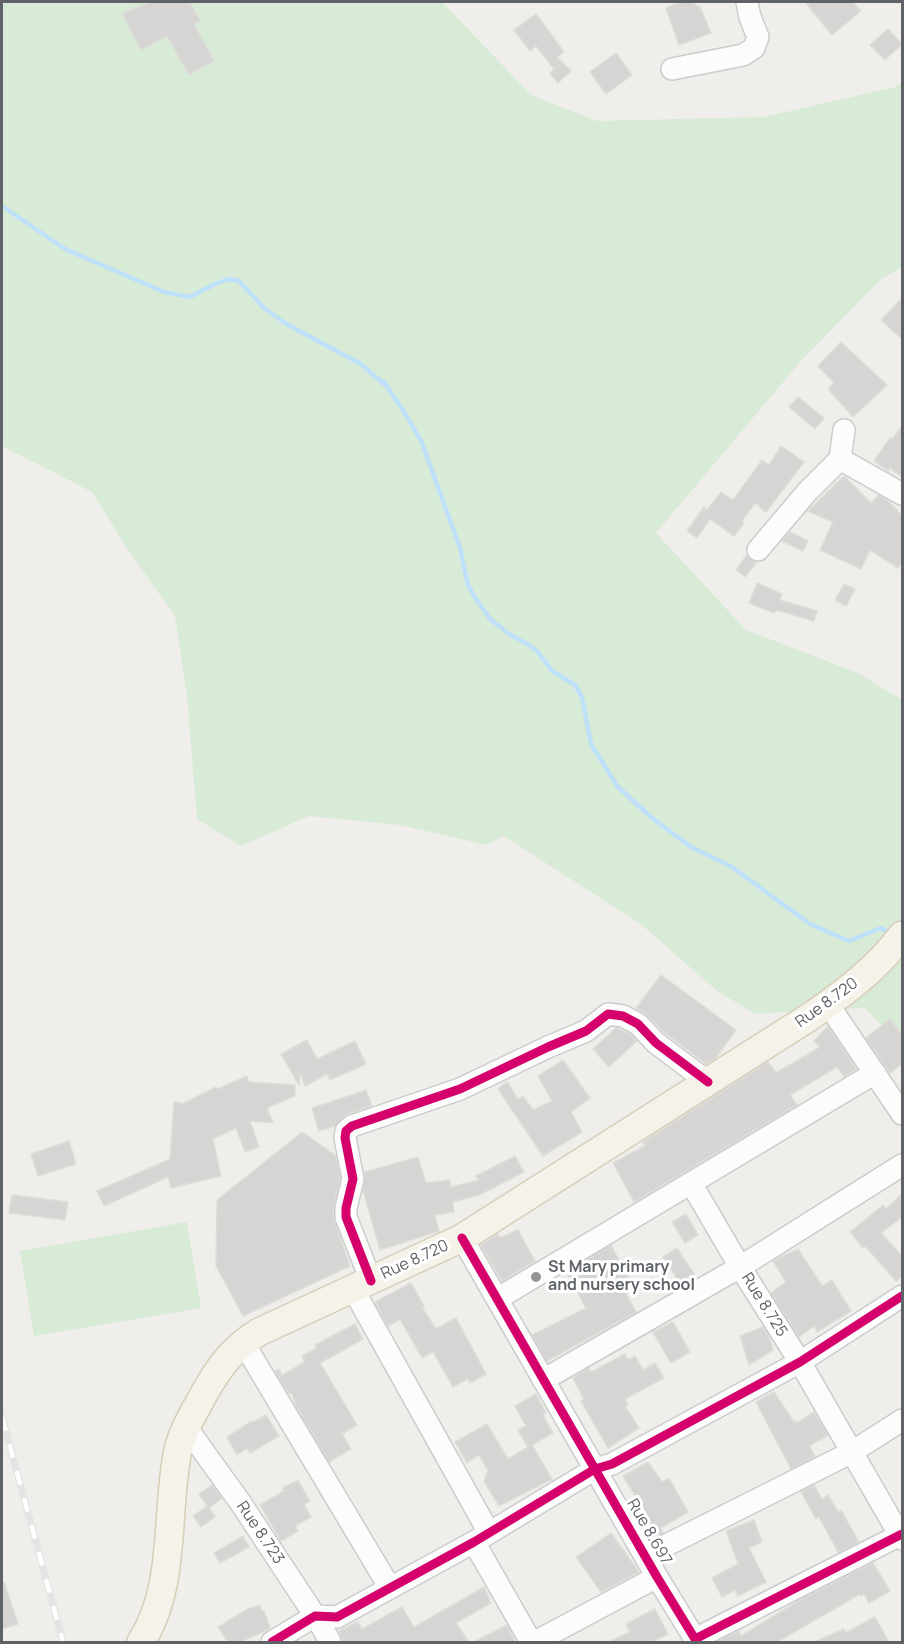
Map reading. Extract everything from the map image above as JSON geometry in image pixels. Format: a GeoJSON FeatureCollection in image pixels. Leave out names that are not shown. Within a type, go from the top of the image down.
{"type":"FeatureCollection","features":[{"type":"Feature","properties":{"kind":"main road","name":"Rue 8.720"},"geometry":{"type":"LineString","coordinates":[[141,1642],[148,1632],[156,1610],[163,1577],[176,1460],[186,1427],[214,1376],[243,1342],[259,1332],[462,1238],[828,1004],[862,978],[898,941]]}},
{"type":"Feature","properties":{"kind":"street"},"geometry":{"type":"LineString","coordinates":[[672,69],[743,55],[754,48],[758,38],[747,2]]}},
{"type":"Feature","properties":{"kind":"street"},"geometry":{"type":"LineString","coordinates":[[758,550],[807,492],[840,459],[844,430]]}},
{"type":"Feature","properties":{"kind":"street"},"geometry":{"type":"LineString","coordinates":[[840,459],[903,494]]}},
{"type":"Feature","properties":{"kind":"street"},"geometry":{"type":"LineString","coordinates":[[828,1004],[903,1114]]}},
{"type":"Feature","properties":{"kind":"street"},"geometry":{"type":"LineString","coordinates":[[657,1577],[533,1642],[362,1285],[346,1217],[353,1179],[345,1138],[346,1131],[352,1126],[460,1089],[586,1031],[608,1014],[623,1016],[638,1024],[656,1043],[708,1082]]}},
{"type":"Feature","properties":{"kind":"street"},"geometry":{"type":"LineString","coordinates":[[497,1299],[874,1073]]}},
{"type":"Feature","properties":{"kind":"street"},"geometry":{"type":"LineString","coordinates":[[691,1183],[740,1267],[903,1165]]}},
{"type":"Feature","properties":{"kind":"street","name":"Rue 8.697"},"geometry":{"type":"LineString","coordinates":[[462,1238],[696,1641],[902,1536]]}},
{"type":"Feature","properties":{"kind":"street","name":"Rue 8.725"},"geometry":{"type":"LineString","coordinates":[[543,1380],[740,1267],[800,1362],[902,1536]]}},
{"type":"Feature","properties":{"kind":"street"},"geometry":{"type":"LineString","coordinates":[[272,1642],[315,1616],[338,1617],[595,1469],[612,1464],[800,1362],[903,1296]]}},
{"type":"Feature","properties":{"kind":"street"},"geometry":{"type":"LineString","coordinates":[[243,1342],[390,1588]]}},
{"type":"Feature","properties":{"kind":"street"},"geometry":{"type":"LineString","coordinates":[[645,1556],[852,1452],[903,1420]]}},
{"type":"Feature","properties":{"kind":"street","name":"Rue 8.723"},"geometry":{"type":"LineString","coordinates":[[186,1427],[240,1502],[330,1642]]}},
{"type":"Feature","properties":{"kind":"green space"},"geometry":{"type":"Polygon","coordinates":[[[2,2],[442,2],[531,95],[597,121],[764,117],[895,87],[902,83],[902,267],[881,279],[800,362],[656,533],[746,630],[858,673],[902,700],[902,1046],[865,1008],[755,1014],[716,990],[642,925],[504,836],[487,845],[400,825],[309,816],[241,846],[197,819],[187,696],[175,616],[128,550],[92,492],[2,446],[2,2]]]}},
{"type":"Feature","properties":{"kind":"green space"},"geometry":{"type":"Polygon","coordinates":[[[187,1222],[201,1308],[34,1336],[20,1251],[187,1222]]]}},
{"type":"Feature","properties":{"kind":"building"},"geometry":{"type":"Polygon","coordinates":[[[151,2],[190,2],[200,21],[194,24],[214,61],[189,75],[167,36],[141,50],[122,13],[151,2]]]}},
{"type":"Feature","properties":{"kind":"building"},"geometry":{"type":"Polygon","coordinates":[[[682,2],[690,2],[700,7],[711,33],[679,45],[666,8],[682,2]]]}},
{"type":"Feature","properties":{"kind":"building"},"geometry":{"type":"Polygon","coordinates":[[[805,2],[853,2],[861,11],[832,35],[805,2]]]}},
{"type":"Feature","properties":{"kind":"building"},"geometry":{"type":"Polygon","coordinates":[[[536,14],[564,52],[557,57],[571,71],[558,83],[550,74],[554,69],[536,46],[530,51],[514,30],[536,14]]]}},
{"type":"Feature","properties":{"kind":"building"},"geometry":{"type":"Polygon","coordinates":[[[888,29],[902,44],[885,60],[870,45],[888,29]]]}},
{"type":"Feature","properties":{"kind":"building"},"geometry":{"type":"Polygon","coordinates":[[[616,53],[632,75],[606,94],[590,72],[616,53]]]}},
{"type":"Feature","properties":{"kind":"building"},"geometry":{"type":"Polygon","coordinates":[[[903,297],[903,340],[881,320],[903,297]]]}},
{"type":"Feature","properties":{"kind":"building"},"geometry":{"type":"Polygon","coordinates":[[[841,342],[887,385],[853,417],[828,389],[834,383],[818,366],[841,342]]]}},
{"type":"Feature","properties":{"kind":"building"},"geometry":{"type":"Polygon","coordinates":[[[798,397],[824,418],[815,429],[789,407],[798,397]]]}},
{"type":"Feature","properties":{"kind":"building"},"geometry":{"type":"Polygon","coordinates":[[[903,425],[903,478],[890,468],[888,471],[874,461],[890,438],[892,439],[903,425]]]}},
{"type":"Feature","properties":{"kind":"building"},"geometry":{"type":"Polygon","coordinates":[[[781,446],[804,462],[766,512],[755,503],[734,536],[710,519],[697,538],[687,531],[704,507],[707,510],[721,492],[733,500],[762,460],[769,465],[781,446]]]}},
{"type":"Feature","properties":{"kind":"building"},"geometry":{"type":"Polygon","coordinates":[[[844,476],[871,503],[879,495],[903,516],[903,561],[898,568],[870,550],[861,569],[820,550],[833,522],[808,511],[844,476]]]}},
{"type":"Feature","properties":{"kind":"building"},"geometry":{"type":"Polygon","coordinates":[[[790,532],[808,541],[803,551],[782,541],[790,532]]]}},
{"type":"Feature","properties":{"kind":"building"},"geometry":{"type":"Polygon","coordinates":[[[746,556],[756,563],[745,577],[736,570],[746,556]]]}},
{"type":"Feature","properties":{"kind":"building"},"geometry":{"type":"Polygon","coordinates":[[[757,583],[782,594],[780,600],[817,611],[814,621],[776,610],[774,613],[749,603],[757,583]]]}},
{"type":"Feature","properties":{"kind":"building"},"geometry":{"type":"Polygon","coordinates":[[[844,584],[855,589],[846,606],[835,600],[844,584]]]}},
{"type":"Feature","properties":{"kind":"building"},"geometry":{"type":"Polygon","coordinates":[[[661,975],[736,1030],[715,1059],[706,1064],[636,1008],[661,975]]]}},
{"type":"Feature","properties":{"kind":"building"},"geometry":{"type":"Polygon","coordinates":[[[890,1019],[903,1036],[903,1063],[890,1073],[866,1038],[890,1019]]]}},
{"type":"Feature","properties":{"kind":"building"},"geometry":{"type":"Polygon","coordinates":[[[828,1026],[856,1069],[844,1077],[837,1067],[790,1095],[797,1105],[634,1202],[613,1163],[645,1146],[643,1142],[768,1062],[776,1073],[820,1047],[814,1041],[828,1026]]]}},
{"type":"Feature","properties":{"kind":"building"},"geometry":{"type":"Polygon","coordinates":[[[616,1028],[630,1034],[637,1041],[609,1067],[593,1049],[616,1028]]]}},
{"type":"Feature","properties":{"kind":"building"},"geometry":{"type":"Polygon","coordinates":[[[307,1040],[317,1059],[355,1041],[366,1064],[330,1080],[327,1074],[305,1086],[300,1073],[299,1085],[281,1054],[307,1040]]]}},
{"type":"Feature","properties":{"kind":"building"},"geometry":{"type":"Polygon","coordinates":[[[563,1060],[590,1098],[571,1112],[582,1132],[543,1156],[498,1089],[507,1082],[518,1099],[523,1096],[533,1110],[552,1101],[538,1076],[563,1060]]]}},
{"type":"Feature","properties":{"kind":"building"},"geometry":{"type":"Polygon","coordinates":[[[247,1076],[249,1082],[295,1085],[295,1096],[267,1108],[273,1123],[250,1121],[259,1147],[245,1152],[236,1128],[213,1139],[221,1176],[171,1188],[168,1177],[104,1206],[97,1191],[170,1159],[174,1102],[182,1104],[216,1087],[217,1089],[247,1076]]]}},
{"type":"Feature","properties":{"kind":"building"},"geometry":{"type":"Polygon","coordinates":[[[366,1090],[372,1106],[347,1114],[335,1126],[319,1131],[312,1108],[366,1090]]]}},
{"type":"Feature","properties":{"kind":"building"},"geometry":{"type":"Polygon","coordinates":[[[301,1133],[336,1156],[340,1179],[333,1217],[350,1266],[243,1316],[216,1266],[217,1200],[301,1133]]]}},
{"type":"Feature","properties":{"kind":"building"},"geometry":{"type":"Polygon","coordinates":[[[69,1141],[76,1164],[38,1176],[31,1154],[69,1141]]]}},
{"type":"Feature","properties":{"kind":"building"},"geometry":{"type":"Polygon","coordinates":[[[515,1156],[524,1172],[479,1195],[453,1202],[454,1212],[435,1215],[439,1231],[380,1250],[363,1190],[365,1172],[418,1157],[426,1183],[450,1180],[451,1187],[479,1180],[476,1176],[515,1156]]]}},
{"type":"Feature","properties":{"kind":"building"},"geometry":{"type":"Polygon","coordinates":[[[903,1193],[903,1216],[881,1233],[903,1257],[903,1275],[896,1281],[850,1232],[883,1205],[886,1209],[903,1193]]]}},
{"type":"Feature","properties":{"kind":"building"},"geometry":{"type":"Polygon","coordinates":[[[12,1195],[68,1202],[65,1220],[9,1213],[12,1195]]]}},
{"type":"Feature","properties":{"kind":"building"},"geometry":{"type":"Polygon","coordinates":[[[686,1214],[698,1235],[685,1243],[672,1222],[686,1214]]]}},
{"type":"Feature","properties":{"kind":"building"},"geometry":{"type":"Polygon","coordinates":[[[518,1230],[535,1261],[502,1281],[481,1245],[498,1234],[500,1238],[518,1230]]]}},
{"type":"Feature","properties":{"kind":"building"},"geometry":{"type":"Polygon","coordinates":[[[611,1245],[629,1279],[621,1284],[636,1312],[547,1361],[532,1335],[586,1308],[566,1272],[611,1245]]]}},
{"type":"Feature","properties":{"kind":"building"},"geometry":{"type":"Polygon","coordinates":[[[677,1248],[696,1277],[682,1286],[663,1257],[677,1248]]]}},
{"type":"Feature","properties":{"kind":"building"},"geometry":{"type":"Polygon","coordinates":[[[798,1249],[822,1286],[832,1280],[851,1311],[817,1332],[814,1326],[799,1337],[771,1293],[786,1282],[773,1261],[798,1249]]]}},
{"type":"Feature","properties":{"kind":"building"},"geometry":{"type":"Polygon","coordinates":[[[411,1283],[436,1329],[456,1318],[486,1374],[470,1383],[468,1379],[453,1387],[433,1352],[422,1358],[400,1319],[388,1326],[375,1302],[411,1283]]]}},
{"type":"Feature","properties":{"kind":"building"},"geometry":{"type":"Polygon","coordinates":[[[673,1322],[690,1352],[671,1363],[653,1332],[673,1322]]]}},
{"type":"Feature","properties":{"kind":"building"},"geometry":{"type":"Polygon","coordinates":[[[355,1324],[363,1339],[320,1363],[357,1425],[342,1434],[351,1449],[329,1462],[295,1404],[292,1393],[289,1394],[275,1371],[279,1369],[282,1375],[305,1362],[302,1356],[317,1348],[315,1345],[355,1324]]]}},
{"type":"Feature","properties":{"kind":"building"},"geometry":{"type":"Polygon","coordinates":[[[763,1327],[773,1350],[749,1365],[740,1336],[763,1327]]]}},
{"type":"Feature","properties":{"kind":"building"},"geometry":{"type":"Polygon","coordinates":[[[625,1354],[628,1360],[635,1356],[643,1370],[655,1363],[664,1378],[625,1399],[628,1405],[625,1406],[639,1428],[608,1448],[581,1401],[584,1399],[573,1378],[589,1368],[591,1372],[625,1354]]]}},
{"type":"Feature","properties":{"kind":"building"},"geometry":{"type":"Polygon","coordinates":[[[774,1392],[794,1422],[797,1423],[814,1412],[828,1435],[809,1446],[815,1456],[791,1469],[756,1402],[774,1392]]]}},
{"type":"Feature","properties":{"kind":"building"},"geometry":{"type":"Polygon","coordinates":[[[536,1394],[546,1413],[543,1415],[553,1433],[532,1445],[552,1479],[499,1506],[484,1481],[488,1470],[479,1455],[467,1463],[455,1442],[487,1424],[508,1459],[528,1447],[518,1430],[526,1426],[515,1406],[536,1394]]]}},
{"type":"Feature","properties":{"kind":"building"},"geometry":{"type":"Polygon","coordinates":[[[266,1415],[279,1436],[250,1453],[247,1448],[237,1455],[227,1437],[266,1415]]]}},
{"type":"Feature","properties":{"kind":"building"},"geometry":{"type":"Polygon","coordinates":[[[648,1462],[662,1482],[669,1478],[688,1512],[661,1528],[663,1533],[650,1539],[636,1514],[644,1510],[623,1476],[648,1462]]]}},
{"type":"Feature","properties":{"kind":"building"},"geometry":{"type":"Polygon","coordinates":[[[298,1480],[310,1501],[304,1505],[311,1517],[295,1526],[298,1531],[281,1541],[260,1505],[284,1491],[282,1488],[298,1480]]]}},
{"type":"Feature","properties":{"kind":"building"},"geometry":{"type":"Polygon","coordinates":[[[212,1485],[222,1498],[209,1508],[215,1517],[201,1527],[193,1516],[207,1506],[199,1494],[212,1485]]]}},
{"type":"Feature","properties":{"kind":"building"},"geometry":{"type":"Polygon","coordinates":[[[814,1485],[822,1499],[828,1495],[838,1512],[841,1510],[859,1542],[838,1552],[819,1517],[816,1519],[801,1492],[814,1485]]]}},
{"type":"Feature","properties":{"kind":"building"},"geometry":{"type":"Polygon","coordinates":[[[754,1520],[762,1542],[749,1548],[766,1582],[738,1596],[735,1590],[722,1597],[712,1578],[738,1564],[726,1531],[754,1520]]]}},
{"type":"Feature","properties":{"kind":"building"},"geometry":{"type":"Polygon","coordinates":[[[611,1533],[639,1572],[601,1592],[576,1557],[611,1533]]]}},
{"type":"Feature","properties":{"kind":"building"},"geometry":{"type":"Polygon","coordinates":[[[243,1536],[249,1547],[220,1563],[214,1553],[243,1536]]]}},
{"type":"Feature","properties":{"kind":"building"},"geometry":{"type":"Polygon","coordinates":[[[873,1563],[890,1591],[869,1603],[864,1594],[861,1596],[860,1594],[777,1642],[716,1642],[739,1631],[741,1636],[805,1597],[873,1563]]]}},
{"type":"Feature","properties":{"kind":"building"},"geometry":{"type":"Polygon","coordinates":[[[2,1582],[4,1582],[18,1624],[2,1629],[2,1582]]]}},
{"type":"Feature","properties":{"kind":"building"},"geometry":{"type":"Polygon","coordinates":[[[484,1587],[491,1603],[456,1623],[469,1642],[343,1642],[339,1631],[358,1622],[362,1629],[402,1607],[414,1627],[484,1587]]]}},
{"type":"Feature","properties":{"kind":"building"},"geometry":{"type":"Polygon","coordinates":[[[260,1605],[270,1628],[241,1642],[228,1642],[218,1627],[248,1609],[260,1605]]]}},
{"type":"Feature","properties":{"kind":"building"},"geometry":{"type":"Polygon","coordinates":[[[655,1609],[668,1634],[651,1642],[608,1642],[630,1632],[626,1624],[655,1609]]]}},
{"type":"Feature","properties":{"kind":"building"},"geometry":{"type":"Polygon","coordinates":[[[875,1617],[889,1642],[814,1642],[844,1629],[845,1633],[875,1617]]]}},
{"type":"Feature","properties":{"kind":"building"},"geometry":{"type":"Polygon","coordinates":[[[507,1625],[515,1642],[474,1642],[507,1625]]]}},
{"type":"Feature","properties":{"kind":"waterway"},"geometry":{"type":"LineString","coordinates":[[2,206],[65,249],[164,292],[190,297],[229,279],[239,281],[265,309],[288,325],[361,364],[385,385],[384,382],[422,443],[460,548],[468,585],[474,596],[490,619],[509,634],[529,645],[538,652],[552,671],[575,685],[582,697],[591,744],[617,786],[652,818],[691,847],[732,867],[810,924],[849,941],[881,928],[891,934]]}},
{"type":"Feature","properties":{"kind":"railway"},"geometry":{"type":"LineString","coordinates":[[2,1417],[63,1642]]}},
{"type":"Feature","properties":{"kind":"cycle path"},"geometry":{"type":"LineString","coordinates":[[371,1281],[346,1217],[353,1179],[345,1138],[346,1131],[352,1126],[460,1089],[586,1031],[608,1014],[623,1016],[638,1024],[656,1043],[708,1082]]}},
{"type":"Feature","properties":{"kind":"cycle path"},"geometry":{"type":"LineString","coordinates":[[462,1238],[695,1639],[902,1534]]}},
{"type":"Feature","properties":{"kind":"cycle path"},"geometry":{"type":"LineString","coordinates":[[272,1642],[315,1616],[337,1617],[474,1542],[595,1469],[612,1464],[800,1362],[902,1296]]}},
{"type":"Feature","properties":{"kind":"place","name":"St Mary primary and nursery school"},"geometry":{"type":"Point","coordinates":[536,1277]}}]}
